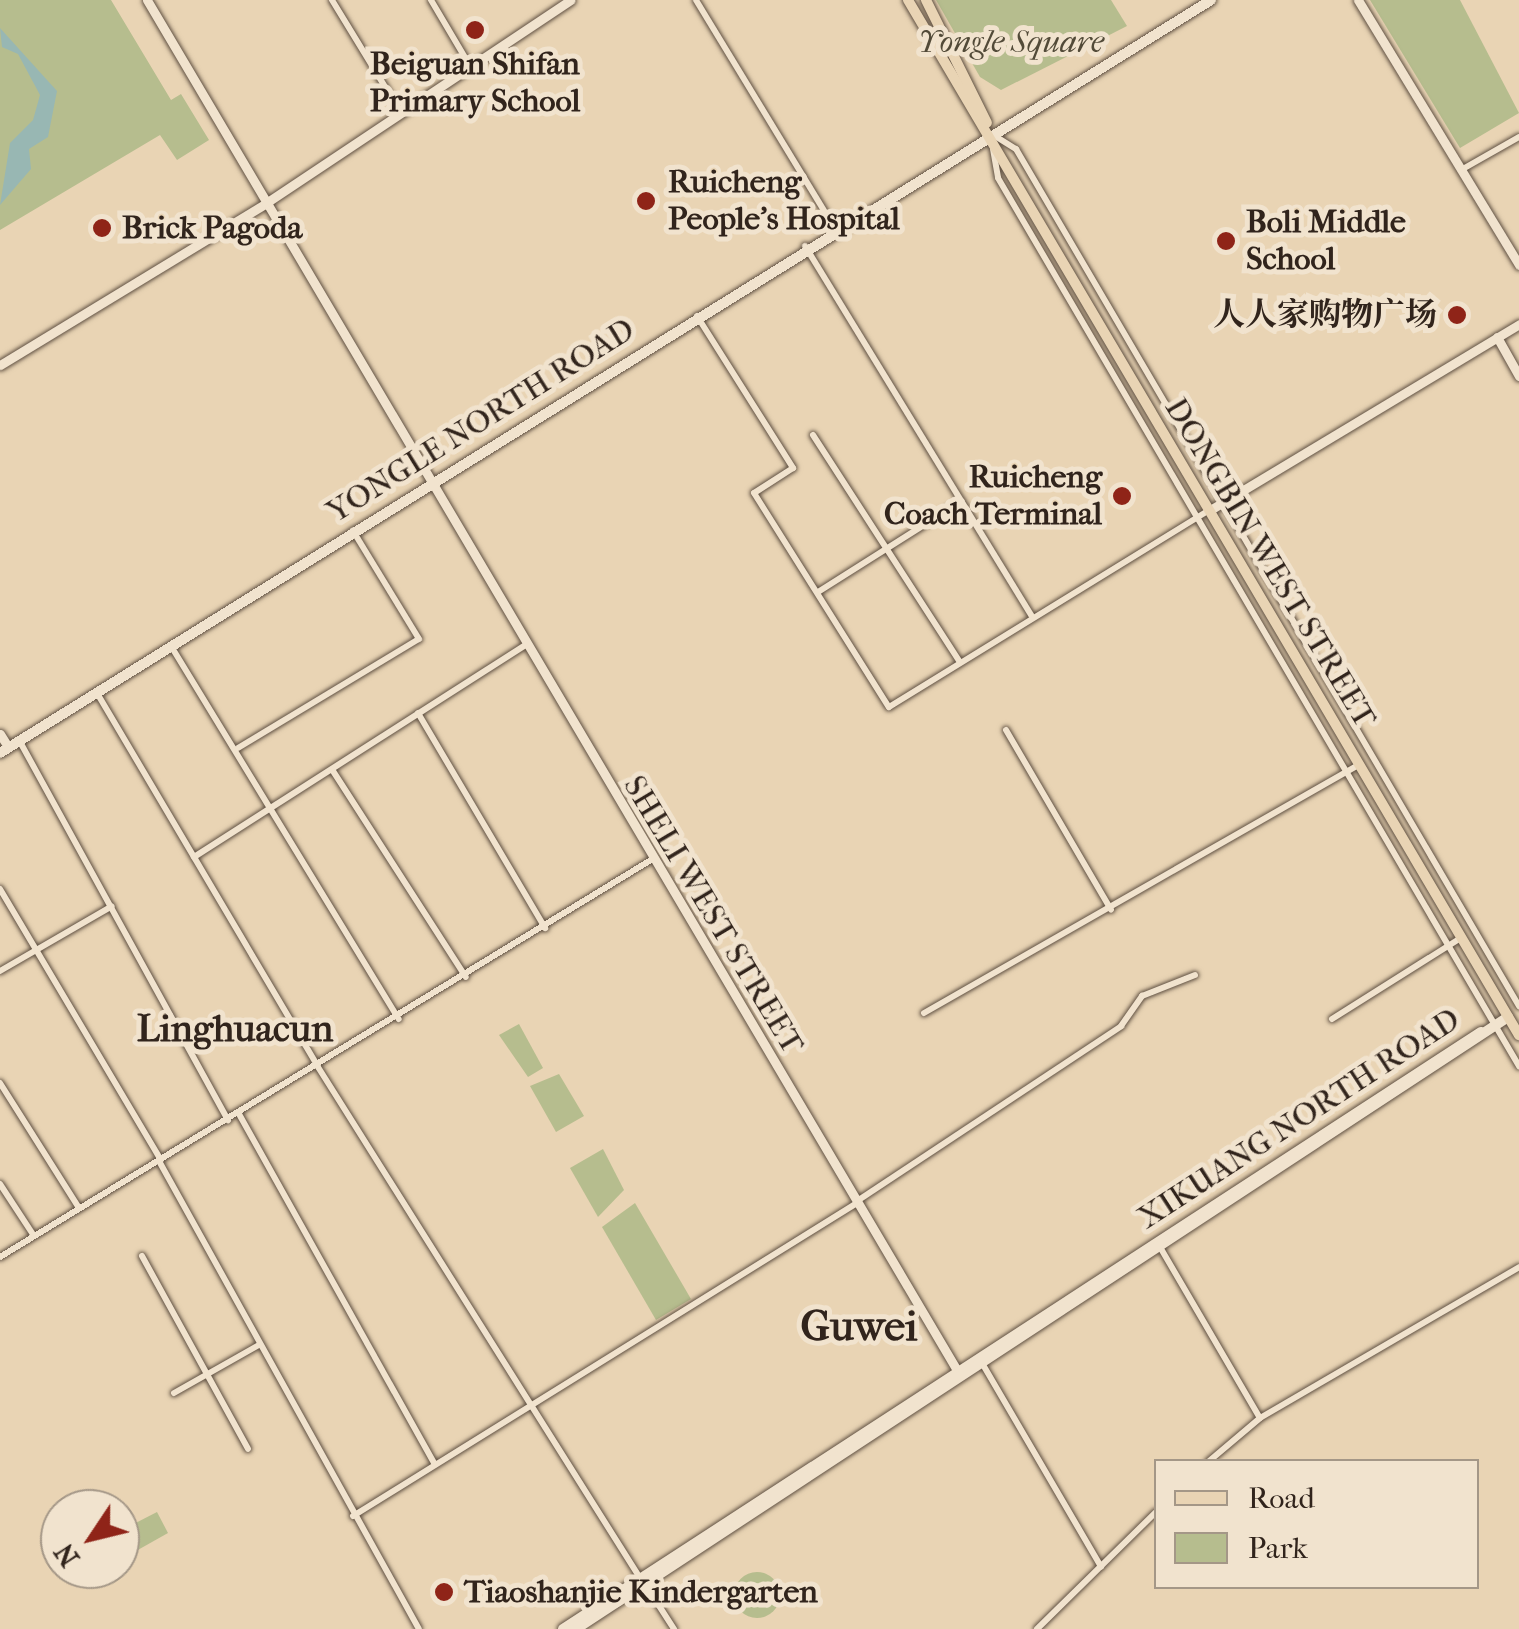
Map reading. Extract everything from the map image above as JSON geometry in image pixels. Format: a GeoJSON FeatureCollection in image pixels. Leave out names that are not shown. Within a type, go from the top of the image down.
{"type":"FeatureCollection","features":[{"type":"Feature","properties":{"kind":"main road"},"geometry":{"type":"LineString","coordinates":[[908,0],[990,133]]}},
{"type":"Feature","properties":{"kind":"main road"},"geometry":{"type":"LineString","coordinates":[[926,0],[990,133]]}},
{"type":"Feature","properties":{"kind":"main road","name":"YONGLE NORTH ROAD"},"geometry":{"type":"LineString","coordinates":[[9,747],[834,227],[1211,0]]}},
{"type":"Feature","properties":{"kind":"main road","name":"DONGBIN WEST STREET"},"geometry":{"type":"LineString","coordinates":[[990,133],[1215,506],[1462,937],[1515,1011],[1519,1035]]}},
{"type":"Feature","properties":{"kind":"main road"},"geometry":{"type":"LineString","coordinates":[[1495,1025],[1515,1011]]}},
{"type":"Feature","properties":{"kind":"main road","name":"XIKUANG NORTH ROAD"},"geometry":{"type":"LineString","coordinates":[[563,1629],[982,1363],[1495,1025]]}},
{"type":"Feature","properties":{"kind":"main road","name":"XIKUANG NORTH ROAD"},"geometry":{"type":"LineString","coordinates":[[576,1629],[957,1370],[1495,1025]]}},
{"type":"Feature","properties":{"kind":"street","name":"SHELI WEST STREET"},"geometry":{"type":"LineString","coordinates":[[148,0],[651,860],[957,1370]]}},
{"type":"Feature","properties":{"kind":"street"},"geometry":{"type":"LineString","coordinates":[[332,0],[400,113]]}},
{"type":"Feature","properties":{"kind":"street"},"geometry":{"type":"LineString","coordinates":[[431,0],[470,66]]}},
{"type":"Feature","properties":{"kind":"street"},"geometry":{"type":"LineString","coordinates":[[0,364],[266,202],[570,0]]}},
{"type":"Feature","properties":{"kind":"street"},"geometry":{"type":"LineString","coordinates":[[696,0],[834,227]]}},
{"type":"Feature","properties":{"kind":"street"},"geometry":{"type":"LineString","coordinates":[[1358,0],[1519,265]]}},
{"type":"Feature","properties":{"kind":"street"},"geometry":{"type":"LineString","coordinates":[[990,133],[998,178],[1519,1066]]}},
{"type":"Feature","properties":{"kind":"street"},"geometry":{"type":"LineString","coordinates":[[1461,170],[1519,137]]}},
{"type":"Feature","properties":{"kind":"street"},"geometry":{"type":"LineString","coordinates":[[805,246],[1032,616]]}},
{"type":"Feature","properties":{"kind":"street"},"geometry":{"type":"LineString","coordinates":[[696,314],[792,468],[754,493],[888,707],[1032,616],[1519,324]]}},
{"type":"Feature","properties":{"kind":"street"},"geometry":{"type":"LineString","coordinates":[[1497,338],[1519,376]]}},
{"type":"Feature","properties":{"kind":"street"},"geometry":{"type":"LineString","coordinates":[[813,435],[960,661]]}},
{"type":"Feature","properties":{"kind":"street"},"geometry":{"type":"LineString","coordinates":[[818,592],[962,501]]}},
{"type":"Feature","properties":{"kind":"street"},"geometry":{"type":"LineString","coordinates":[[1215,506],[1515,1011]]}},
{"type":"Feature","properties":{"kind":"street"},"geometry":{"type":"LineString","coordinates":[[238,748],[419,639],[353,531]]}},
{"type":"Feature","properties":{"kind":"street"},"geometry":{"type":"LineString","coordinates":[[170,645],[238,748],[399,1019]]}},
{"type":"Feature","properties":{"kind":"street"},"geometry":{"type":"LineString","coordinates":[[194,856],[525,645]]}},
{"type":"Feature","properties":{"kind":"street"},"geometry":{"type":"LineString","coordinates":[[96,692],[318,1067],[674,1629]]}},
{"type":"Feature","properties":{"kind":"street"},"geometry":{"type":"LineString","coordinates":[[418,713],[545,928]]}},
{"type":"Feature","properties":{"kind":"street"},"geometry":{"type":"LineString","coordinates":[[1006,730],[1111,910]]}},
{"type":"Feature","properties":{"kind":"street"},"geometry":{"type":"LineString","coordinates":[[0,734],[112,906],[228,1120]]}},
{"type":"Feature","properties":{"kind":"street"},"geometry":{"type":"LineString","coordinates":[[924,1014],[1360,764]]}},
{"type":"Feature","properties":{"kind":"street"},"geometry":{"type":"LineString","coordinates":[[332,771],[466,977]]}},
{"type":"Feature","properties":{"kind":"street"},"geometry":{"type":"LineString","coordinates":[[0,1257],[399,1019],[651,860]]}},
{"type":"Feature","properties":{"kind":"street"},"geometry":{"type":"LineString","coordinates":[[0,889],[160,1161],[353,1516],[419,1629]]}},
{"type":"Feature","properties":{"kind":"street"},"geometry":{"type":"LineString","coordinates":[[0,970],[112,906]]}},
{"type":"Feature","properties":{"kind":"street"},"geometry":{"type":"LineString","coordinates":[[1332,1018],[1462,937]]}},
{"type":"Feature","properties":{"kind":"street"},"geometry":{"type":"LineString","coordinates":[[353,1516],[531,1401],[856,1202],[1120,1026],[1142,996],[1195,975]]}},
{"type":"Feature","properties":{"kind":"street"},"geometry":{"type":"LineString","coordinates":[[0,1083],[79,1208]]}},
{"type":"Feature","properties":{"kind":"street"},"geometry":{"type":"LineString","coordinates":[[238,1114],[434,1464]]}},
{"type":"Feature","properties":{"kind":"street"},"geometry":{"type":"LineString","coordinates":[[0,1184],[34,1236]]}},
{"type":"Feature","properties":{"kind":"street"},"geometry":{"type":"LineString","coordinates":[[1160,1247],[1260,1418]]}},
{"type":"Feature","properties":{"kind":"street"},"geometry":{"type":"LineString","coordinates":[[142,1256],[248,1448]]}},
{"type":"Feature","properties":{"kind":"street"},"geometry":{"type":"LineString","coordinates":[[1212,1459],[1260,1418],[1519,1267]]}},
{"type":"Feature","properties":{"kind":"street"},"geometry":{"type":"LineString","coordinates":[[174,1393],[259,1346]]}},
{"type":"Feature","properties":{"kind":"street"},"geometry":{"type":"LineString","coordinates":[[982,1363],[1101,1567]]}},
{"type":"Feature","properties":{"kind":"street"},"geometry":{"type":"LineString","coordinates":[[1037,1629],[1154,1514]]}},
{"type":"Feature","properties":{"kind":"green space"},"geometry":{"type":"Polygon","coordinates":[[[0,0],[111,0],[171,100],[181,94],[209,140],[177,160],[160,135],[0,230],[0,0]]]}},
{"type":"Feature","properties":{"kind":"green space","name":"Yongle Square"},"geometry":{"type":"Polygon","coordinates":[[[936,0],[1111,0],[1127,26],[1001,90],[980,77],[936,0]]]}},
{"type":"Feature","properties":{"kind":"green space"},"geometry":{"type":"Polygon","coordinates":[[[1370,0],[1460,0],[1519,113],[1460,148],[1370,0]]]}},
{"type":"Feature","properties":{"kind":"green space"},"geometry":{"type":"Polygon","coordinates":[[[519,1024],[543,1068],[528,1077],[499,1035],[519,1024]]]}},
{"type":"Feature","properties":{"kind":"green space"},"geometry":{"type":"Polygon","coordinates":[[[559,1074],[584,1116],[556,1132],[530,1086],[559,1074]]]}},
{"type":"Feature","properties":{"kind":"green space"},"geometry":{"type":"Polygon","coordinates":[[[603,1149],[624,1190],[598,1217],[570,1168],[603,1149]]]}},
{"type":"Feature","properties":{"kind":"green space"},"geometry":{"type":"Polygon","coordinates":[[[635,1203],[691,1299],[656,1320],[602,1227],[635,1203]]]}},
{"type":"Feature","properties":{"kind":"green space"},"geometry":{"type":"Polygon","coordinates":[[[157,1512],[168,1533],[140,1549],[140,1521],[157,1512]]]}},
{"type":"Feature","properties":{"kind":"green space"},"geometry":{"type":"Polygon","coordinates":[[[757,1572],[773,1579],[780,1595],[773,1611],[757,1618],[741,1611],[734,1595],[741,1579],[757,1572]]]}},
{"type":"Feature","properties":{"kind":"water"},"geometry":{"type":"Polygon","coordinates":[[[0,28],[57,91],[48,137],[29,149],[31,169],[0,205],[10,143],[33,120],[40,95],[18,54],[2,47],[0,28]]]}},
{"type":"Feature","properties":{"kind":"place","name":"Beiguan Shifan Primary School"},"geometry":{"type":"Point","coordinates":[475,30]}},
{"type":"Feature","properties":{"kind":"place","name":"Ruicheng People's Hospital"},"geometry":{"type":"Point","coordinates":[646,201]}},
{"type":"Feature","properties":{"kind":"place","name":"Brick Pagoda"},"geometry":{"type":"Point","coordinates":[102,228]}},
{"type":"Feature","properties":{"kind":"place","name":"Boli Middle School"},"geometry":{"type":"Point","coordinates":[1226,241]}},
{"type":"Feature","properties":{"kind":"place","name":"人人家购物广场"},"geometry":{"type":"Point","coordinates":[1457,315]}},
{"type":"Feature","properties":{"kind":"place","name":"Ruicheng Coach Terminal"},"geometry":{"type":"Point","coordinates":[1122,496]}},
{"type":"Feature","properties":{"kind":"place","name":"Tiaoshanjie Kindergarten"},"geometry":{"type":"Point","coordinates":[444,1592]}},
{"type":"Feature","properties":{"kind":"district","name":"Linghuacun"},"geometry":{"type":"Point","coordinates":[235,1029]}},
{"type":"Feature","properties":{"kind":"district","name":"Guwei"},"geometry":{"type":"Point","coordinates":[859,1327]}}]}
